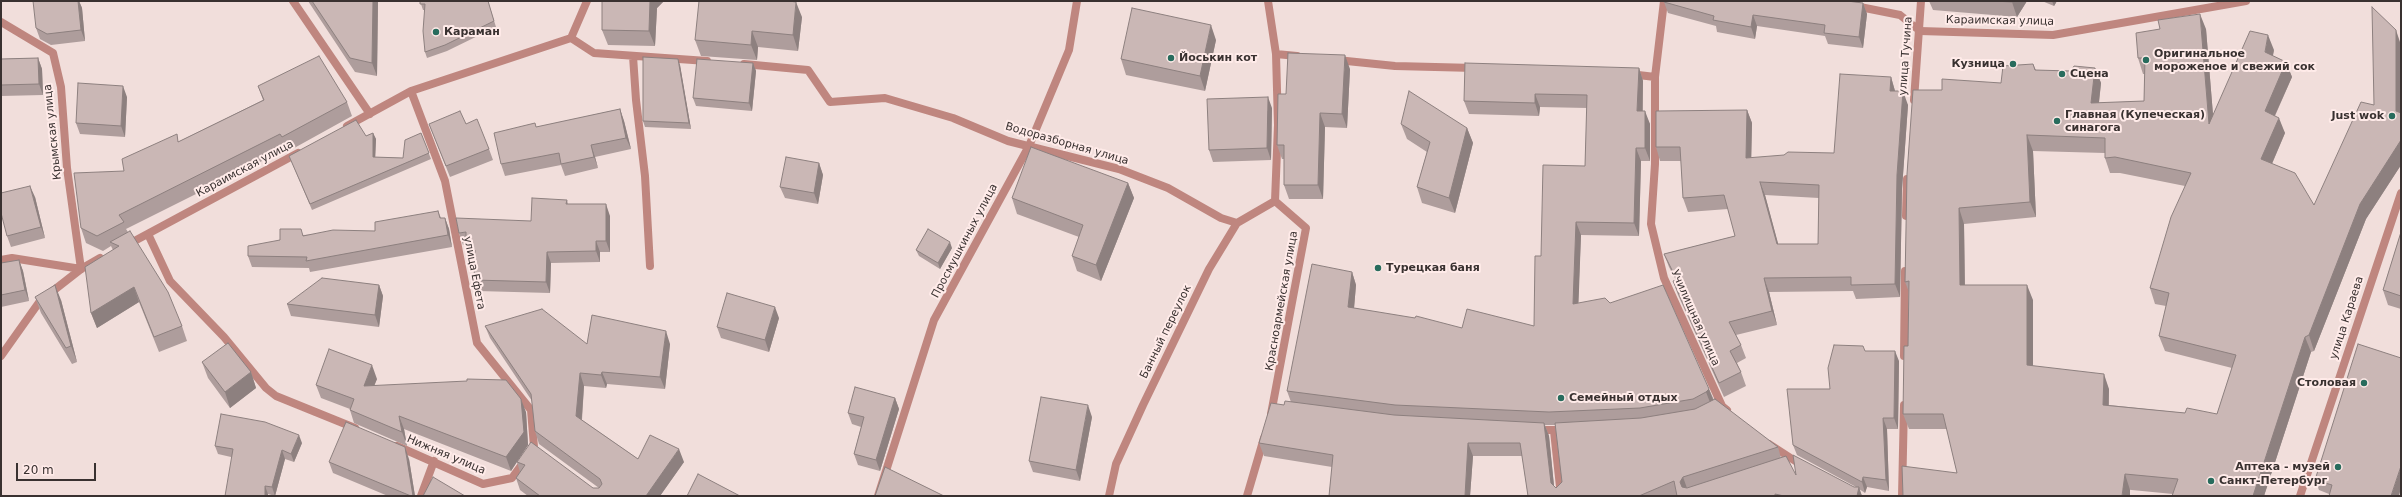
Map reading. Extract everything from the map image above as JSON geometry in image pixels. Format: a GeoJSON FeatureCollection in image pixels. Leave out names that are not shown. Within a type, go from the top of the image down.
{"type":"FeatureCollection","features":[{"type":"Feature","properties":{"kind":"street"},"geometry":{"type":"LineString","coordinates":[[293,1],[370,114]]}},
{"type":"Feature","properties":{"kind":"street"},"geometry":{"type":"LineString","coordinates":[[342,129],[411,91],[571,38],[587,1]]}},
{"type":"Feature","properties":{"kind":"street","name":"Просмушкиных улица"},"geometry":{"type":"LineString","coordinates":[[878,496],[934,320],[1029,146],[1069,50],[1077,1]]}},
{"type":"Feature","properties":{"kind":"street"},"geometry":{"type":"LineString","coordinates":[[1268,1],[1276,54],[1278,124],[1275,202]]}},
{"type":"Feature","properties":{"kind":"street","name":"Училищная улица"},"geometry":{"type":"LineString","coordinates":[[1664,1],[1655,77],[1655,164],[1651,224],[1664,278],[1719,407],[1734,416]]}},
{"type":"Feature","properties":{"kind":"street","name":"улица Тучина"},"geometry":{"type":"LineString","coordinates":[[1913,110],[1921,1]]}},
{"type":"Feature","properties":{"kind":"street","name":"Караимская улица"},"geometry":{"type":"LineString","coordinates":[[1920,31],[2053,35],[2246,1]]}},
{"type":"Feature","properties":{"kind":"street"},"geometry":{"type":"LineString","coordinates":[[1845,4],[1900,15],[1920,31]]}},
{"type":"Feature","properties":{"kind":"street","name":"Крымская улица"},"geometry":{"type":"LineString","coordinates":[[1,22],[53,53],[61,87],[67,168],[81,269]]}},
{"type":"Feature","properties":{"kind":"street"},"geometry":{"type":"LineString","coordinates":[[571,38],[594,53],[713,62]]}},
{"type":"Feature","properties":{"kind":"street"},"geometry":{"type":"LineString","coordinates":[[1276,54],[1308,58]]}},
{"type":"Feature","properties":{"kind":"street"},"geometry":{"type":"LineString","coordinates":[[633,56],[636,100],[645,176],[650,266]]}},
{"type":"Feature","properties":{"kind":"street"},"geometry":{"type":"LineString","coordinates":[[1332,60],[1395,66],[1482,68]]}},
{"type":"Feature","properties":{"kind":"street","name":"Водоразборная улица"},"geometry":{"type":"LineString","coordinates":[[736,64],[808,70],[830,102],[886,98],[953,118],[1008,141],[1120,169],[1168,188],[1221,218],[1237,223]]}},
{"type":"Feature","properties":{"kind":"street"},"geometry":{"type":"LineString","coordinates":[[1624,73],[1655,77]]}},
{"type":"Feature","properties":{"kind":"street","name":"улица Ефета"},"geometry":{"type":"LineString","coordinates":[[411,91],[445,181],[477,343],[531,410],[537,450]]}},
{"type":"Feature","properties":{"kind":"street","name":"Караимская улица"},"geometry":{"type":"LineString","coordinates":[[121,248],[307,148]]}},
{"type":"Feature","properties":{"kind":"street"},"geometry":{"type":"LineString","coordinates":[[1906,229],[1908,174]]}},
{"type":"Feature","properties":{"kind":"street","name":"улица Караева"},"geometry":{"type":"LineString","coordinates":[[2300,496],[2401,193]]}},
{"type":"Feature","properties":{"kind":"street","name":"Банный переулок"},"geometry":{"type":"LineString","coordinates":[[1109,496],[1116,464],[1142,405],[1209,269],[1237,223],[1275,202]]}},
{"type":"Feature","properties":{"kind":"street","name":"Красноармейская улица"},"geometry":{"type":"LineString","coordinates":[[1247,496],[1268,425],[1277,408],[1306,228],[1275,202]]}},
{"type":"Feature","properties":{"kind":"street"},"geometry":{"type":"LineString","coordinates":[[148,234],[170,281],[224,336],[266,388],[276,396],[362,431]]}},
{"type":"Feature","properties":{"kind":"street"},"geometry":{"type":"LineString","coordinates":[[1,356],[40,301],[81,269],[108,255]]}},
{"type":"Feature","properties":{"kind":"street"},"geometry":{"type":"LineString","coordinates":[[1,260],[12,258],[81,269]]}},
{"type":"Feature","properties":{"kind":"street"},"geometry":{"type":"LineString","coordinates":[[1904,362],[1906,260]]}},
{"type":"Feature","properties":{"kind":"street"},"geometry":{"type":"LineString","coordinates":[[1902,496],[1904,394]]}},
{"type":"Feature","properties":{"kind":"street"},"geometry":{"type":"LineString","coordinates":[[1530,430],[1574,430]]}},
{"type":"Feature","properties":{"kind":"street"},"geometry":{"type":"LineString","coordinates":[[1554,431],[1561,496]]}},
{"type":"Feature","properties":{"kind":"street"},"geometry":{"type":"LineString","coordinates":[[1762,439],[1811,470]]}},
{"type":"Feature","properties":{"kind":"street","name":"Нижняя улица"},"geometry":{"type":"LineString","coordinates":[[391,443],[483,484],[512,478],[537,450]]}},
{"type":"Feature","properties":{"kind":"street"},"geometry":{"type":"LineString","coordinates":[[421,496],[434,461]]}},
{"type":"Feature","properties":{"kind":"street"},"geometry":{"type":"LineString","coordinates":[[1783,466],[1797,462]]}},
{"type":"Feature","properties":{"kind":"building"},"geometry":{"type":"Polygon","coordinates":[[[33,1],[78,1],[81,30],[47,34],[36,28],[33,1]]]}},
{"type":"Feature","properties":{"kind":"building"},"geometry":{"type":"Polygon","coordinates":[[[312,1],[373,1],[372,63],[350,58],[312,1]]]}},
{"type":"Feature","properties":{"kind":"building"},"geometry":{"type":"Polygon","coordinates":[[[420,1],[488,1],[494,21],[445,45],[425,52],[423,31],[425,4],[420,4],[420,1]]]}},
{"type":"Feature","properties":{"kind":"building"},"geometry":{"type":"Polygon","coordinates":[[[602,1],[650,1],[649,31],[602,30],[602,1]]]}},
{"type":"Feature","properties":{"kind":"building"},"geometry":{"type":"Polygon","coordinates":[[[699,1],[796,2],[793,35],[752,31],[751,45],[695,40],[699,1]]]}},
{"type":"Feature","properties":{"kind":"building"},"geometry":{"type":"Polygon","coordinates":[[[1664,1],[1847,1],[1863,3],[1859,37],[1824,33],[1825,25],[1753,15],[1751,27],[1713,20],[1714,16],[1664,1]]]}},
{"type":"Feature","properties":{"kind":"building"},"geometry":{"type":"Polygon","coordinates":[[[2372,7],[2396,30],[2396,111],[2401,113],[2401,140],[2360,204],[2309,335],[2305,337],[2253,496],[2172,496],[2178,479],[2125,474],[2122,496],[1903,496],[1902,466],[1957,473],[1943,414],[1903,414],[1904,346],[1908,346],[1909,281],[1905,282],[1907,174],[1913,90],[1942,90],[1942,79],[2001,83],[2003,66],[2033,64],[2035,70],[2071,71],[2074,66],[2095,68],[2091,103],[2144,101],[2145,58],[2138,58],[2136,33],[2160,29],[2158,20],[2200,14],[2209,124],[2250,31],[2268,35],[2265,52],[2286,62],[2265,111],[2279,118],[2261,159],[2295,173],[2314,205],[2361,102],[2374,105],[2372,7]],[[2027,135],[2030,202],[1959,208],[1960,285],[2027,285],[2027,365],[2104,374],[2103,405],[2185,413],[2187,408],[2217,414],[2236,355],[2159,336],[2169,293],[2150,288],[2171,217],[2191,173],[2115,157],[2105,158],[2105,138],[2027,135]]]}},
{"type":"Feature","properties":{"kind":"building","name":"Йоськин кот"},"geometry":{"type":"Polygon","coordinates":[[[1132,8],[1211,25],[1200,76],[1121,59],[1132,8]]]}},
{"type":"Feature","properties":{"kind":"building"},"geometry":{"type":"Polygon","coordinates":[[[1288,53],[1345,55],[1342,114],[1320,113],[1318,185],[1284,185],[1284,145],[1277,145],[1278,94],[1286,94],[1288,53]]]}},
{"type":"Feature","properties":{"kind":"building"},"geometry":{"type":"Polygon","coordinates":[[[319,56],[347,102],[282,137],[280,134],[119,215],[124,222],[97,236],[81,228],[74,173],[124,171],[122,159],[177,134],[178,142],[264,100],[258,86],[319,56]]]}},
{"type":"Feature","properties":{"kind":"building"},"geometry":{"type":"Polygon","coordinates":[[[643,57],[678,59],[689,123],[643,121],[643,57]]]}},
{"type":"Feature","properties":{"kind":"building"},"geometry":{"type":"Polygon","coordinates":[[[38,58],[39,84],[1,85],[1,59],[38,58]]]}},
{"type":"Feature","properties":{"kind":"building"},"geometry":{"type":"Polygon","coordinates":[[[697,59],[753,63],[749,103],[693,98],[697,59]]]}},
{"type":"Feature","properties":{"kind":"building"},"geometry":{"type":"Polygon","coordinates":[[[1465,63],[1639,68],[1637,111],[1645,111],[1645,148],[1636,148],[1634,223],[1576,222],[1573,304],[1605,298],[1610,303],[1663,285],[1709,389],[1706,392],[1693,399],[1640,408],[1549,412],[1395,405],[1287,391],[1312,264],[1352,272],[1348,307],[1415,318],[1416,316],[1462,328],[1467,309],[1534,326],[1535,256],[1541,256],[1543,165],[1585,166],[1587,95],[1535,94],[1535,103],[1464,101],[1465,63]]]}},
{"type":"Feature","properties":{"kind":"building"},"geometry":{"type":"Polygon","coordinates":[[[1840,74],[1891,77],[1890,91],[1903,91],[1897,175],[1895,284],[1851,285],[1851,277],[1764,278],[1772,311],[1729,322],[1741,345],[1730,351],[1741,372],[1719,383],[1673,281],[1677,280],[1664,254],[1735,236],[1724,195],[1683,198],[1680,147],[1656,147],[1656,111],[1747,110],[1746,158],[1784,155],[1788,152],[1834,153],[1840,74]],[[1760,182],[1777,244],[1818,244],[1819,185],[1760,182]]]}},
{"type":"Feature","properties":{"kind":"building"},"geometry":{"type":"Polygon","coordinates":[[[78,83],[123,86],[121,126],[76,123],[78,83]]]}},
{"type":"Feature","properties":{"kind":"building"},"geometry":{"type":"Polygon","coordinates":[[[1409,91],[1467,128],[1449,198],[1417,187],[1430,142],[1401,124],[1409,91]]]}},
{"type":"Feature","properties":{"kind":"building"},"geometry":{"type":"Polygon","coordinates":[[[1268,97],[1267,148],[1209,150],[1207,99],[1268,97]]]}},
{"type":"Feature","properties":{"kind":"building"},"geometry":{"type":"Polygon","coordinates":[[[620,109],[626,138],[591,145],[594,157],[561,164],[559,153],[501,164],[494,133],[535,123],[536,127],[620,109]]]}},
{"type":"Feature","properties":{"kind":"building"},"geometry":{"type":"Polygon","coordinates":[[[460,111],[466,124],[477,119],[489,149],[446,166],[429,124],[460,111]]]}},
{"type":"Feature","properties":{"kind":"building"},"geometry":{"type":"Polygon","coordinates":[[[356,120],[366,136],[373,133],[373,157],[403,158],[405,140],[421,133],[429,153],[310,204],[289,156],[356,120]]]}},
{"type":"Feature","properties":{"kind":"building"},"geometry":{"type":"Polygon","coordinates":[[[1031,147],[1128,183],[1096,265],[1072,256],[1083,225],[1012,198],[1031,147]]]}},
{"type":"Feature","properties":{"kind":"building"},"geometry":{"type":"Polygon","coordinates":[[[786,157],[819,163],[814,193],[780,187],[786,157]]]}},
{"type":"Feature","properties":{"kind":"building"},"geometry":{"type":"Polygon","coordinates":[[[30,186],[41,227],[7,236],[1,213],[1,193],[30,186]]]}},
{"type":"Feature","properties":{"kind":"building"},"geometry":{"type":"Polygon","coordinates":[[[532,198],[567,200],[566,204],[606,204],[606,241],[596,241],[596,251],[547,252],[546,282],[474,280],[475,250],[466,250],[466,232],[459,233],[456,218],[531,221],[532,198]]]}},
{"type":"Feature","properties":{"kind":"building"},"geometry":{"type":"Polygon","coordinates":[[[438,211],[440,218],[445,218],[448,235],[306,261],[307,257],[248,256],[248,246],[280,240],[280,229],[301,229],[303,236],[333,230],[375,231],[375,222],[438,211]]]}},
{"type":"Feature","properties":{"kind":"building"},"geometry":{"type":"Polygon","coordinates":[[[928,229],[950,242],[938,263],[916,250],[928,229]]]}},
{"type":"Feature","properties":{"kind":"building"},"geometry":{"type":"Polygon","coordinates":[[[130,231],[168,292],[182,326],[154,337],[134,287],[91,313],[85,267],[119,246],[110,242],[130,231]]]}},
{"type":"Feature","properties":{"kind":"building"},"geometry":{"type":"Polygon","coordinates":[[[2401,232],[2401,296],[2383,290],[2401,232]]]}},
{"type":"Feature","properties":{"kind":"building"},"geometry":{"type":"Polygon","coordinates":[[[19,260],[25,290],[1,295],[1,263],[19,260]]]}},
{"type":"Feature","properties":{"kind":"building"},"geometry":{"type":"Polygon","coordinates":[[[322,278],[379,285],[375,315],[287,304],[322,278]]]}},
{"type":"Feature","properties":{"kind":"building"},"geometry":{"type":"Polygon","coordinates":[[[55,285],[71,346],[66,348],[35,297],[55,285]]]}},
{"type":"Feature","properties":{"kind":"building"},"geometry":{"type":"Polygon","coordinates":[[[727,293],[775,307],[765,340],[717,327],[727,293]]]}},
{"type":"Feature","properties":{"kind":"building"},"geometry":{"type":"Polygon","coordinates":[[[542,309],[587,344],[592,315],[666,331],[660,377],[602,372],[601,375],[580,373],[576,416],[638,459],[650,435],[679,449],[646,496],[540,496],[516,478],[525,465],[517,462],[531,442],[593,488],[599,488],[602,484],[600,479],[535,431],[531,394],[485,326],[542,309]]]}},
{"type":"Feature","properties":{"kind":"building"},"geometry":{"type":"Polygon","coordinates":[[[228,343],[251,372],[225,392],[202,362],[228,343]]]}},
{"type":"Feature","properties":{"kind":"building"},"geometry":{"type":"Polygon","coordinates":[[[2358,344],[2401,358],[2401,466],[2391,496],[2329,496],[2332,485],[2315,480],[2358,344]]]}},
{"type":"Feature","properties":{"kind":"building"},"geometry":{"type":"Polygon","coordinates":[[[1834,345],[1863,346],[1865,351],[1895,351],[1894,418],[1883,418],[1886,480],[1863,477],[1862,482],[1793,445],[1787,389],[1830,389],[1828,368],[1834,345]]]}},
{"type":"Feature","properties":{"kind":"building"},"geometry":{"type":"Polygon","coordinates":[[[329,349],[372,365],[364,386],[467,381],[467,379],[506,380],[521,399],[524,432],[506,457],[399,416],[402,432],[350,410],[354,399],[316,385],[329,349]]]}},
{"type":"Feature","properties":{"kind":"building"},"geometry":{"type":"Polygon","coordinates":[[[855,387],[895,398],[876,460],[854,454],[864,417],[848,413],[855,387]]]}},
{"type":"Feature","properties":{"kind":"building"},"geometry":{"type":"Polygon","coordinates":[[[1041,397],[1088,405],[1076,470],[1029,461],[1041,397]]]}},
{"type":"Feature","properties":{"kind":"building"},"geometry":{"type":"Polygon","coordinates":[[[1715,399],[1778,447],[1683,477],[1680,482],[1682,487],[1687,488],[1786,456],[1796,475],[1793,455],[1854,487],[1859,487],[1857,496],[1784,496],[1775,494],[1775,496],[1677,496],[1674,481],[1639,496],[1528,496],[1520,443],[1468,443],[1465,496],[1329,496],[1333,455],[1259,443],[1271,403],[1284,405],[1285,401],[1394,415],[1544,423],[1551,483],[1556,488],[1562,482],[1555,423],[1641,418],[1695,409],[1715,399]]]}},
{"type":"Feature","properties":{"kind":"building"},"geometry":{"type":"Polygon","coordinates":[[[221,414],[265,422],[299,435],[291,454],[282,450],[272,487],[265,486],[265,496],[225,496],[233,449],[215,446],[221,414]]]}},
{"type":"Feature","properties":{"kind":"building"},"geometry":{"type":"Polygon","coordinates":[[[346,422],[405,447],[413,496],[329,462],[346,422]]]}},
{"type":"Feature","properties":{"kind":"building"},"geometry":{"type":"Polygon","coordinates":[[[885,467],[944,496],[875,496],[885,467]]]}},
{"type":"Feature","properties":{"kind":"building"},"geometry":{"type":"Polygon","coordinates":[[[698,474],[740,496],[687,496],[698,474]]]}},
{"type":"Feature","properties":{"kind":"building"},"geometry":{"type":"Polygon","coordinates":[[[433,477],[465,496],[423,496],[433,477]]]}},
{"type":"Feature","properties":{"kind":"place","name":"Караман"},"geometry":{"type":"Point","coordinates":[436,32]}},
{"type":"Feature","properties":{"kind":"place","name":"Йоськин кот"},"geometry":{"type":"Point","coordinates":[1171,58]}},
{"type":"Feature","properties":{"kind":"place","name":"Оригинальное мороженое и свежий сок"},"geometry":{"type":"Point","coordinates":[2146,60]}},
{"type":"Feature","properties":{"kind":"place","name":"Кузница"},"geometry":{"type":"Point","coordinates":[2013,64]}},
{"type":"Feature","properties":{"kind":"place","name":"Сцена"},"geometry":{"type":"Point","coordinates":[2062,74]}},
{"type":"Feature","properties":{"kind":"place","name":"Just wok"},"geometry":{"type":"Point","coordinates":[2392,116]}},
{"type":"Feature","properties":{"kind":"place","name":"Главная (Купеческая) синагога"},"geometry":{"type":"Point","coordinates":[2057,121]}},
{"type":"Feature","properties":{"kind":"place","name":"Турецкая баня"},"geometry":{"type":"Point","coordinates":[1378,268]}},
{"type":"Feature","properties":{"kind":"place","name":"Столовая"},"geometry":{"type":"Point","coordinates":[2364,383]}},
{"type":"Feature","properties":{"kind":"place","name":"Семейный отдых"},"geometry":{"type":"Point","coordinates":[1561,398]}},
{"type":"Feature","properties":{"kind":"place","name":"Аптека - музей"},"geometry":{"type":"Point","coordinates":[2338,467]}},
{"type":"Feature","properties":{"kind":"place","name":"Санкт-Петербург"},"geometry":{"type":"Point","coordinates":[2211,481]}}]}
